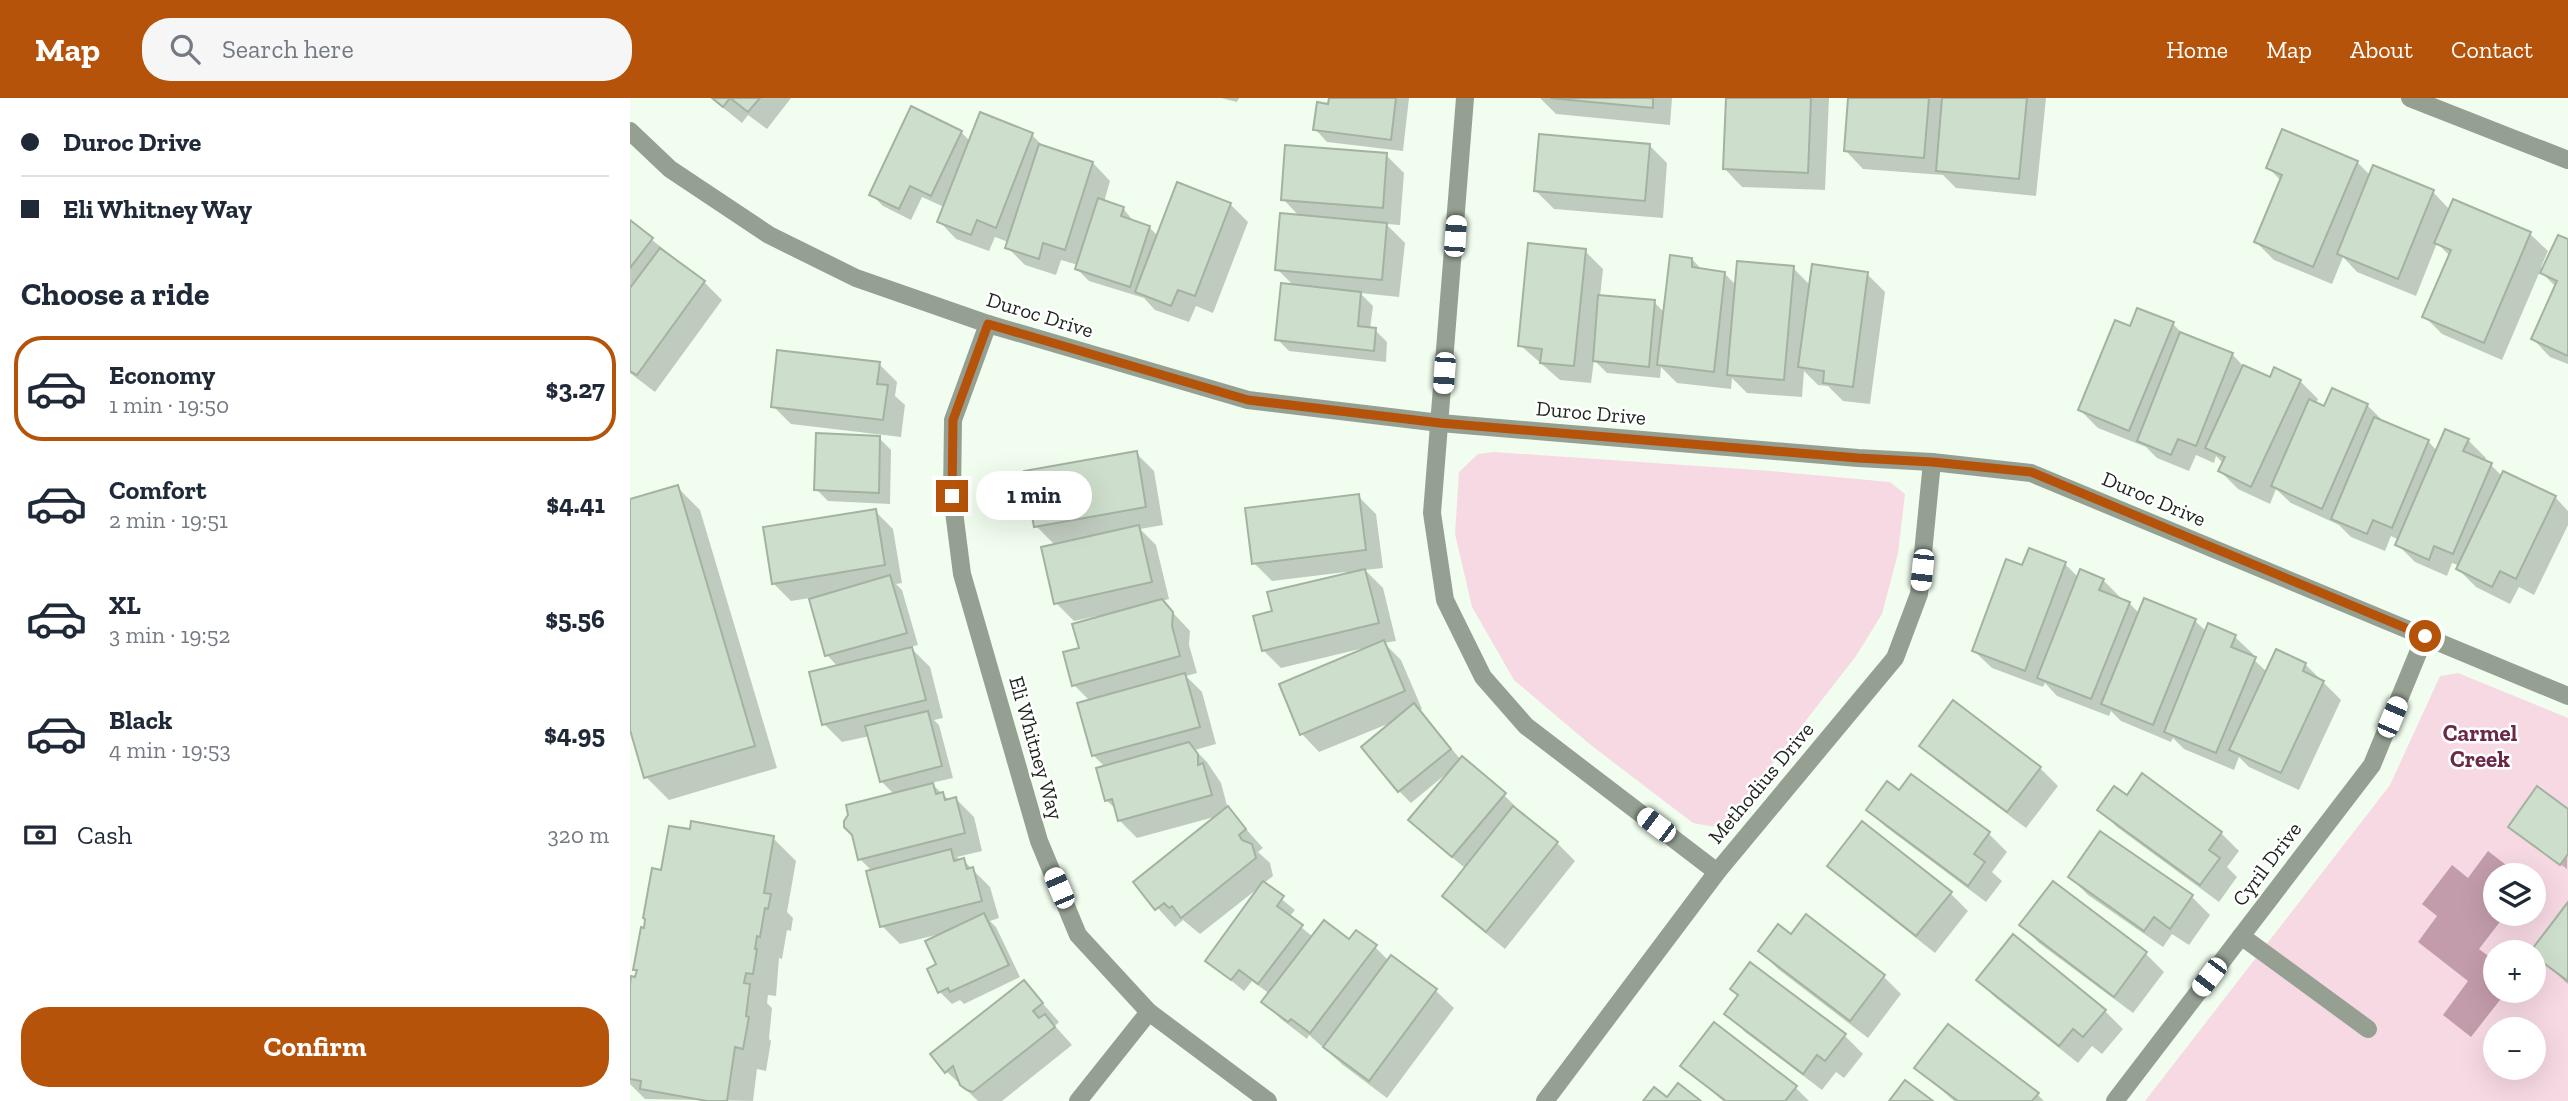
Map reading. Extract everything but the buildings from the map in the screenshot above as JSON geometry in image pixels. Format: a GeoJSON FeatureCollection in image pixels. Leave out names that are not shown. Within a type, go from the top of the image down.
{"type":"FeatureCollection","features":[{"type":"Feature","properties":{"kind":"street"},"geometry":{"type":"LineString","coordinates":[[1465,98],[1432,513],[1445,600],[1483,677],[1526,726],[1717,872]]}},
{"type":"Feature","properties":{"kind":"street"},"geometry":{"type":"LineString","coordinates":[[2410,98],[2568,160]]}},
{"type":"Feature","properties":{"kind":"street","name":"Duroc Drive"},"geometry":{"type":"LineString","coordinates":[[630,131],[670,169],[769,235],[856,278],[988,324],[1248,400],[1440,423],[2031,472],[2568,696]]}},
{"type":"Feature","properties":{"kind":"street","name":"Eli Whitney Way"},"geometry":{"type":"LineString","coordinates":[[988,324],[953,420],[952,496],[962,574],[1039,841],[1078,935],[1149,1012],[1268,1101]]}},
{"type":"Feature","properties":{"kind":"street","name":"Methodius Drive"},"geometry":{"type":"LineString","coordinates":[[1545,1101],[1717,872],[1895,658],[1919,594],[1932,462]]}},
{"type":"Feature","properties":{"kind":"street","name":"Cyril Drive"},"geometry":{"type":"LineString","coordinates":[[2115,1101],[2372,765],[2425,636]]}},
{"type":"Feature","properties":{"kind":"street"},"geometry":{"type":"LineString","coordinates":[[2241,936],[2368,1029]]}},
{"type":"Feature","properties":{"kind":"street"},"geometry":{"type":"LineString","coordinates":[[1078,1101],[1149,1012]]}},
{"type":"Feature","properties":{"kind":"shaded area"},"geometry":{"type":"Polygon","coordinates":[[[1494,452],[1890,482],[1905,494],[1898,553],[1882,614],[1856,656],[1731,817],[1715,827],[1693,823],[1592,746],[1514,680],[1472,607],[1455,534],[1459,472],[1478,454],[1494,452]]]}},
{"type":"Feature","properties":{"kind":"shaded area"},"geometry":{"type":"Polygon","coordinates":[[[2458,673],[2568,718],[2568,1101],[2145,1101],[2390,785],[2440,676],[2458,673]]]}},
{"type":"Feature","properties":{"kind":"shaded area"},"geometry":{"type":"Polygon","coordinates":[[[2488,851],[2504,863],[2483,863],[2483,926],[2497,926],[2486,940],[2483,940],[2479,949],[2483,952],[2483,1003],[2498,1003],[2487,1017],[2483,1017],[2483,1022],[2471,1037],[2443,1015],[2468,981],[2418,942],[2437,916],[2422,904],[2452,865],[2468,878],[2488,851]]]}},
{"type":"Feature","properties":{"kind":"district","name":"Carmel Creek"},"geometry":{"type":"Point","coordinates":[2480,746]}},
{"type":"Feature","properties":{"kind":"route"},"geometry":{"type":"LineString","coordinates":[[952,496],[953,420],[988,324],[1248,400],[1440,423],[2031,472],[2425,636]]}}]}
